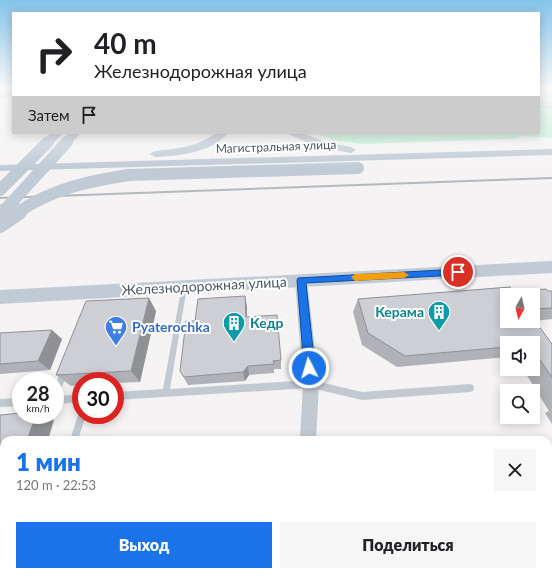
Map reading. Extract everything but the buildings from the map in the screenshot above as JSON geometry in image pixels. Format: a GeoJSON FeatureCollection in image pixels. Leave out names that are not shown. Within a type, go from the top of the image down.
{"type":"FeatureCollection","features":[{"type":"Feature","properties":{"kind":"main road"},"geometry":{"type":"LineString","coordinates":[[0,190],[55,134]]}},
{"type":"Feature","properties":{"kind":"main road"},"geometry":{"type":"LineString","coordinates":[[0,216],[74,134]]}},
{"type":"Feature","properties":{"kind":"main road"},"geometry":{"type":"LineString","coordinates":[[72,159],[180,151],[208,142],[221,134]]}},
{"type":"Feature","properties":{"kind":"main road"},"geometry":{"type":"LineString","coordinates":[[296,134],[322,145],[347,150],[363,151]]}},
{"type":"Feature","properties":{"kind":"main road","name":"Магистральная улица"},"geometry":{"type":"LineString","coordinates":[[0,160],[14,161],[552,146]]}},
{"type":"Feature","properties":{"kind":"main road","name":"Магистральная улица"},"geometry":{"type":"LineString","coordinates":[[0,168],[552,152]]}},
{"type":"Feature","properties":{"kind":"main road"},"geometry":{"type":"LineString","coordinates":[[0,225],[25,206],[51,193],[93,180],[113,177],[152,174],[358,168],[552,156]]}},
{"type":"Feature","properties":{"kind":"main road","name":"Железнодорожная улица"},"geometry":{"type":"LineString","coordinates":[[0,296],[93,296],[184,287],[552,267]]}},
{"type":"Feature","properties":{"kind":"street"},"geometry":{"type":"LineString","coordinates":[[301,280],[311,384],[308,436]]}},
{"type":"Feature","properties":{"kind":"lane"},"geometry":{"type":"LineString","coordinates":[[166,393],[184,287]]}},
{"type":"Feature","properties":{"kind":"lane"},"geometry":{"type":"LineString","coordinates":[[64,372],[66,366]]}},
{"type":"Feature","properties":{"kind":"lane"},"geometry":{"type":"LineString","coordinates":[[124,395],[311,384],[362,396],[470,388]]}},
{"type":"Feature","properties":{"kind":"lane"},"geometry":{"type":"LineString","coordinates":[[0,403],[12,402]]}},
{"type":"Feature","properties":{"kind":"lane"},"geometry":{"type":"LineString","coordinates":[[75,436],[79,424]]}},
{"type":"Feature","properties":{"kind":"green space"},"geometry":{"type":"Polygon","coordinates":[[[540,115],[552,115],[552,138],[521,136],[513,139],[361,144],[333,140],[317,134],[540,134],[540,115]]]}},
{"type":"Feature","properties":{"kind":"railway"},"geometry":{"type":"LineString","coordinates":[[0,198],[552,178]]}},
{"type":"Feature","properties":{"kind":"slow traffic"},"geometry":{"type":"LineString","coordinates":[[355,277],[404,275]]}},
{"type":"Feature","properties":{"kind":"place","name":"Керама"},"geometry":{"type":"Point","coordinates":[439,332]}},
{"type":"Feature","properties":{"kind":"place","name":"Кедр"},"geometry":{"type":"Point","coordinates":[234,342]}},
{"type":"Feature","properties":{"kind":"place","name":"Pyaterochka"},"geometry":{"type":"Point","coordinates":[116,346]}},
{"type":"Feature","properties":{"kind":"route"},"geometry":{"type":"LineString","coordinates":[[309,368],[301,280],[458,272]]}}]}
